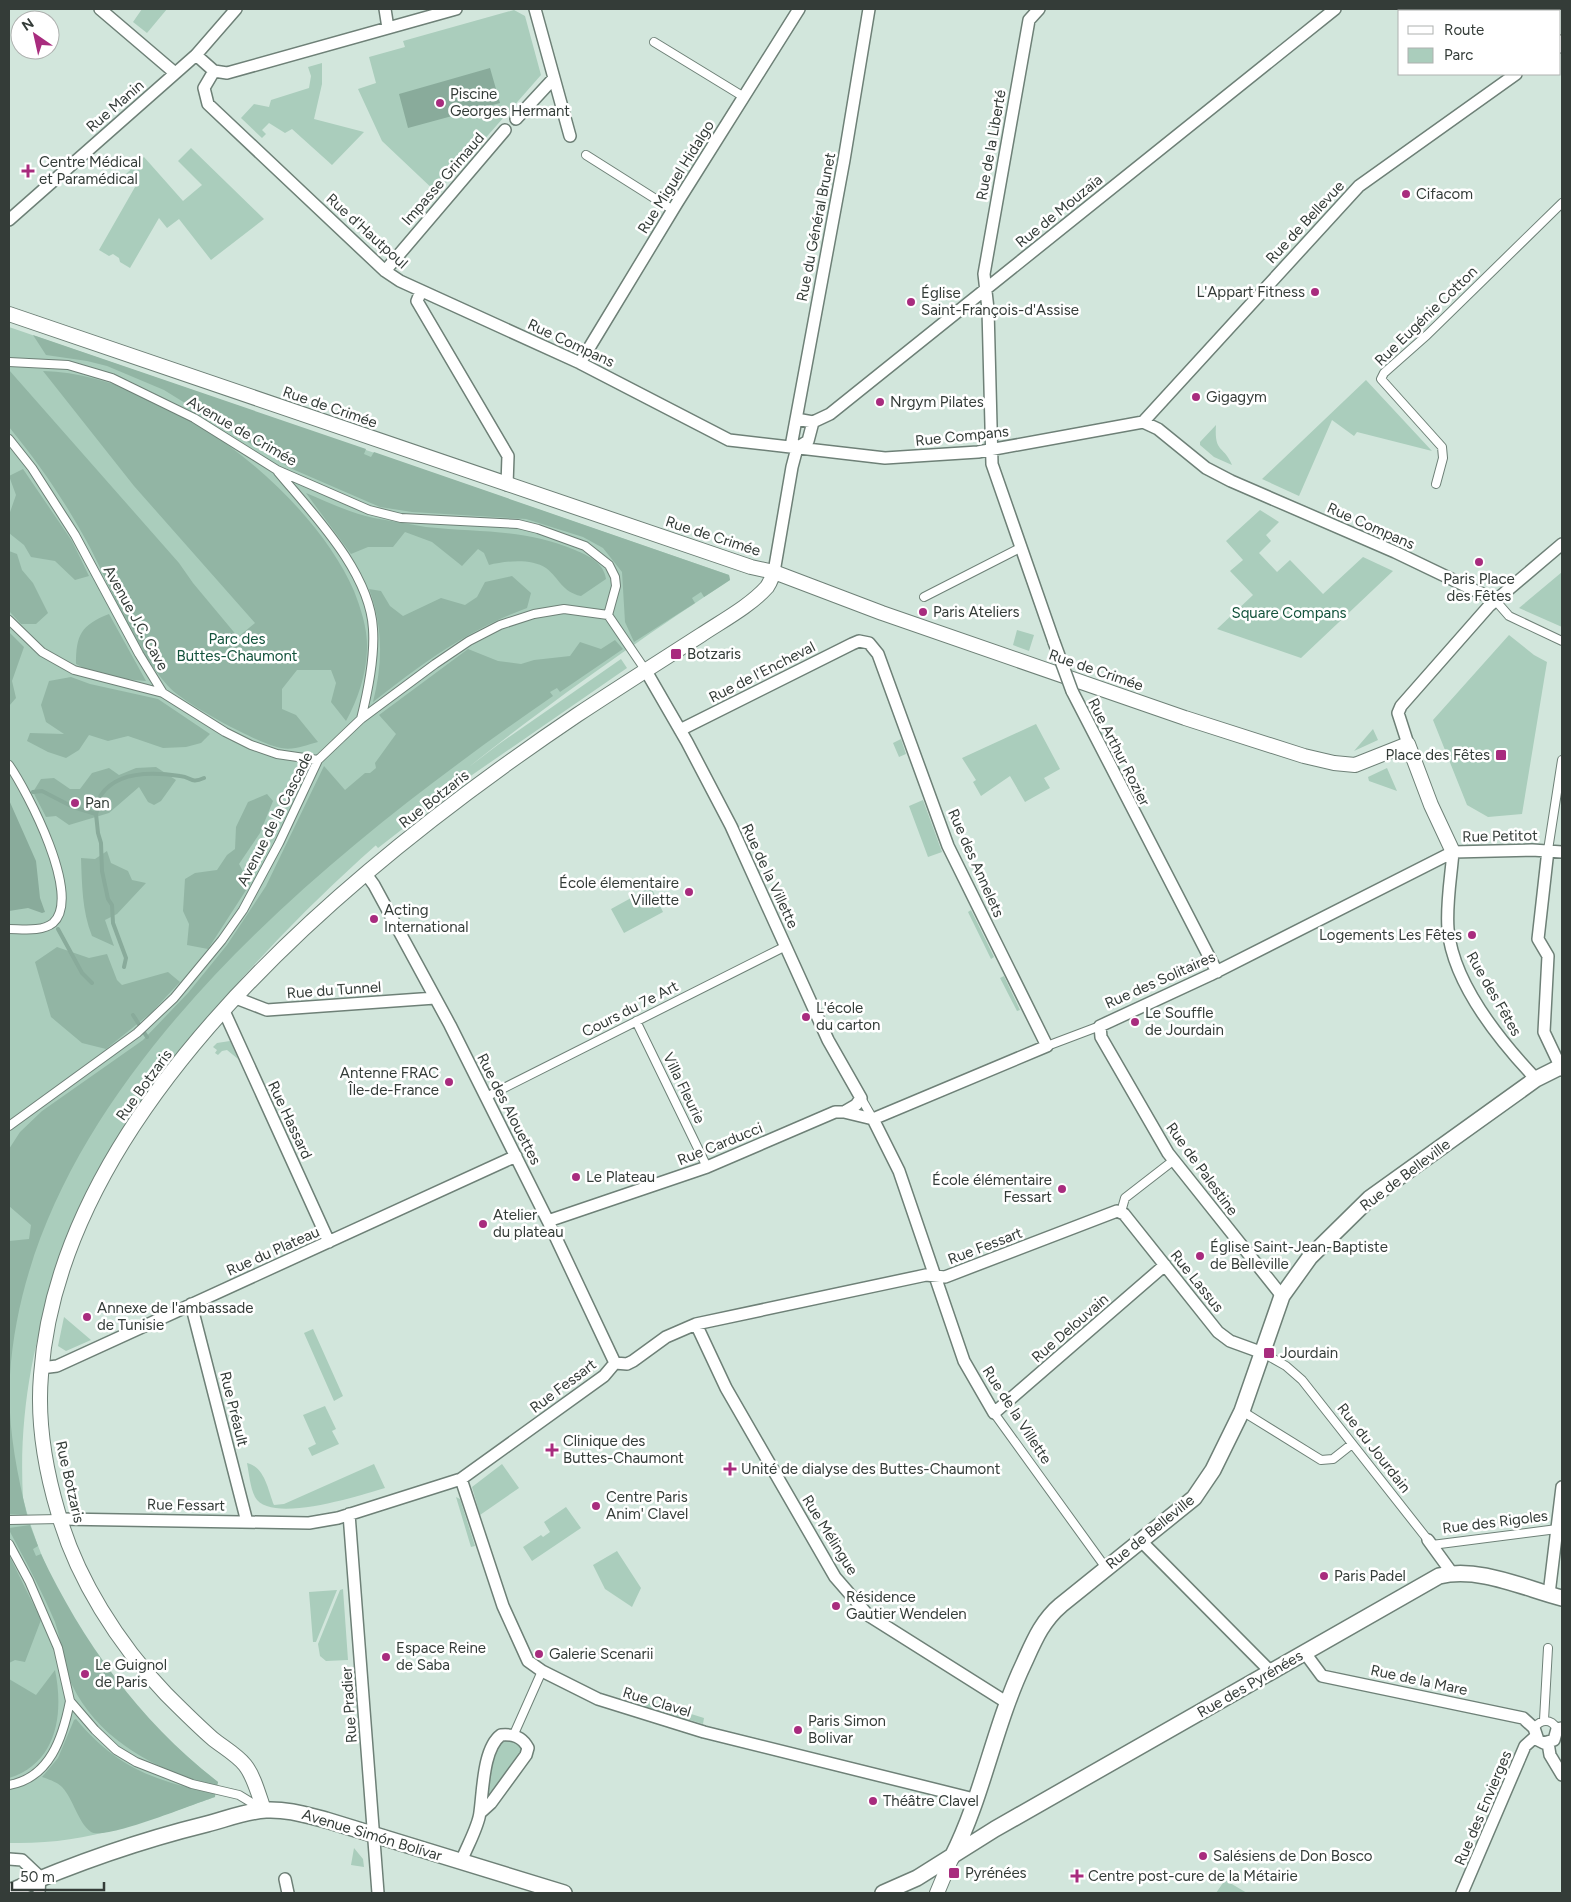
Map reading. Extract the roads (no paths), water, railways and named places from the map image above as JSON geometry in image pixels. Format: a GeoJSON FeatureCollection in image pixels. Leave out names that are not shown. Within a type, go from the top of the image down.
{"type":"FeatureCollection","features":[{"type":"Feature","properties":{"kind":"main road","name":"Rue de Belleville"},"geometry":{"type":"LineString","coordinates":[[952,1857],[966,1829],[1006,1702],[1044,1622],[1060,1605],[1194,1498],[1213,1470],[1242,1410],[1282,1296],[1310,1257],[1370,1198],[1536,1079],[1562,1068]]}},
{"type":"Feature","properties":{"kind":"main road","name":"Rue des Pyrénées"},"geometry":{"type":"LineString","coordinates":[[952,1857],[995,1829],[1426,1582],[1452,1573],[1472,1574],[1555,1596]]}},
{"type":"Feature","properties":{"kind":"main road","name":"Avenue Simón Bolívar"},"geometry":{"type":"LineString","coordinates":[[9,1892],[40,1877],[88,1859],[164,1835],[264,1810],[286,1810],[326,1820],[564,1893]]}},
{"type":"Feature","properties":{"kind":"main road"},"geometry":{"type":"LineString","coordinates":[[883,1893],[917,1878],[952,1857]]}},
{"type":"Feature","properties":{"kind":"street"},"geometry":{"type":"LineString","coordinates":[[100,9],[175,73]]}},
{"type":"Feature","properties":{"kind":"street","name":"Rue Manin"},"geometry":{"type":"LineString","coordinates":[[9,220],[196,55],[236,9]]}},
{"type":"Feature","properties":{"kind":"street"},"geometry":{"type":"LineString","coordinates":[[385,9],[388,28]]}},
{"type":"Feature","properties":{"kind":"street"},"geometry":{"type":"LineString","coordinates":[[196,55],[220,74],[456,9]]}},
{"type":"Feature","properties":{"kind":"street"},"geometry":{"type":"LineString","coordinates":[[535,9],[570,136]]}},
{"type":"Feature","properties":{"kind":"street","name":"Rue Miguel Hidalgo"},"geometry":{"type":"LineString","coordinates":[[580,363],[673,210],[800,9]]}},
{"type":"Feature","properties":{"kind":"street","name":"Rue du Général Brunet"},"geometry":{"type":"LineString","coordinates":[[797,448],[792,441],[870,9]]}},
{"type":"Feature","properties":{"kind":"street","name":"Rue de la Liberté"},"geometry":{"type":"LineString","coordinates":[[990,450],[988,309],[984,274],[1029,20],[1039,9]]}},
{"type":"Feature","properties":{"kind":"street","name":"Rue de Mouzaïa"},"geometry":{"type":"LineString","coordinates":[[813,422],[830,414],[1335,9]]}},
{"type":"Feature","properties":{"kind":"street"},"geometry":{"type":"LineString","coordinates":[[654,42],[744,97]]}},
{"type":"Feature","properties":{"kind":"street","name":"Rue d'Hautpoul"},"geometry":{"type":"LineString","coordinates":[[214,71],[204,88],[208,104],[385,271],[421,291]]}},
{"type":"Feature","properties":{"kind":"street","name":"Rue de Bellevue"},"geometry":{"type":"LineString","coordinates":[[1143,422],[1359,186],[1515,75]]}},
{"type":"Feature","properties":{"kind":"street"},"geometry":{"type":"LineString","coordinates":[[516,119],[554,78]]}},
{"type":"Feature","properties":{"kind":"street","name":"Impasse Grimaud"},"geometry":{"type":"LineString","coordinates":[[385,271],[505,130]]}},
{"type":"Feature","properties":{"kind":"street"},"geometry":{"type":"LineString","coordinates":[[586,155],[673,210]]}},
{"type":"Feature","properties":{"kind":"street","name":"Rue Eugénie Cotton"},"geometry":{"type":"LineString","coordinates":[[1436,484],[1443,458],[1442,447],[1381,379],[1384,373],[1427,335],[1562,203]]}},
{"type":"Feature","properties":{"kind":"street"},"geometry":{"type":"LineString","coordinates":[[421,291],[418,301],[508,456],[507,485]]}},
{"type":"Feature","properties":{"kind":"street","name":"Rue Compans"},"geometry":{"type":"LineString","coordinates":[[421,291],[580,363],[730,440],[885,458],[990,450],[1143,422],[1158,429],[1206,468],[1231,481],[1396,552],[1495,600]]}},
{"type":"Feature","properties":{"kind":"street","name":"Rue de Crimée"},"geometry":{"type":"LineString","coordinates":[[9,314],[507,485],[751,567],[774,572],[900,620],[1185,718],[1304,756],[1334,763],[1355,765],[1408,744]]}},
{"type":"Feature","properties":{"kind":"street","name":"Avenue de Crimée"},"geometry":{"type":"LineString","coordinates":[[9,362],[53,363],[89,369],[154,397],[194,418],[277,470],[369,510],[401,518],[518,524],[585,546],[609,565],[615,577],[616,586],[608,615]]}},
{"type":"Feature","properties":{"kind":"street"},"geometry":{"type":"LineString","coordinates":[[796,419],[813,422]]}},
{"type":"Feature","properties":{"kind":"street","name":"Rue du Général Brunet"},"geometry":{"type":"LineString","coordinates":[[774,572],[790,476],[797,448],[808,441],[813,422]]}},
{"type":"Feature","properties":{"kind":"street","name":"Avenue J.C. Cave"},"geometry":{"type":"LineString","coordinates":[[9,439],[32,468],[75,535],[138,654],[163,693],[225,732],[251,745],[277,754],[318,760]]}},
{"type":"Feature","properties":{"kind":"street","name":"Rue Arthur Rozier"},"geometry":{"type":"LineString","coordinates":[[990,450],[992,464],[1020,548],[1072,691],[1217,972]]}},
{"type":"Feature","properties":{"kind":"street"},"geometry":{"type":"LineString","coordinates":[[277,470],[325,528],[360,583],[368,606],[373,630],[367,694],[361,719]]}},
{"type":"Feature","properties":{"kind":"street"},"geometry":{"type":"LineString","coordinates":[[1408,744],[1398,713],[1401,706],[1495,600],[1562,544]]}},
{"type":"Feature","properties":{"kind":"street"},"geometry":{"type":"LineString","coordinates":[[924,597],[1020,548]]}},
{"type":"Feature","properties":{"kind":"street","name":"Rue Botzaris"},"geometry":{"type":"LineString","coordinates":[[264,1810],[246,1767],[186,1714],[161,1689],[112,1626],[71,1550],[60,1519],[42,1440],[41,1368],[47,1326],[61,1272],[80,1222],[113,1159],[142,1113],[185,1056],[224,1011],[290,943],[366,874],[474,788],[578,715],[738,610],[770,584],[774,572]]}},
{"type":"Feature","properties":{"kind":"street"},"geometry":{"type":"LineString","coordinates":[[1495,600],[1509,616],[1562,640]]}},
{"type":"Feature","properties":{"kind":"street","name":"Avenue de la Cascade"},"geometry":{"type":"LineString","coordinates":[[9,1126],[138,1034],[196,972],[243,910],[279,842],[318,760],[361,719],[435,664],[500,625],[534,614],[564,609],[608,615]]}},
{"type":"Feature","properties":{"kind":"street"},"geometry":{"type":"LineString","coordinates":[[608,615],[646,671]]}},
{"type":"Feature","properties":{"kind":"street"},"geometry":{"type":"LineString","coordinates":[[9,620],[42,652],[74,670],[163,693]]}},
{"type":"Feature","properties":{"kind":"street","name":"Rue de l'Encheval"},"geometry":{"type":"LineString","coordinates":[[680,730],[859,641]]}},
{"type":"Feature","properties":{"kind":"street","name":"Rue des Annelets"},"geometry":{"type":"LineString","coordinates":[[859,641],[869,643],[878,654],[948,846],[1047,1046]]}},
{"type":"Feature","properties":{"kind":"street","name":"Rue de la Villette"},"geometry":{"type":"LineString","coordinates":[[646,671],[731,826],[828,1040],[873,1119],[899,1171],[964,1361],[994,1413],[1106,1568]]}},
{"type":"Feature","properties":{"kind":"street","name":"Rue des Fêtes"},"geometry":{"type":"LineString","coordinates":[[1408,744],[1431,805],[1453,852],[1448,926],[1453,957],[1493,1030],[1536,1079]]}},
{"type":"Feature","properties":{"kind":"street"},"geometry":{"type":"LineString","coordinates":[[1562,760],[1548,850],[1538,939],[1548,956],[1544,1032],[1562,1068]]}},
{"type":"Feature","properties":{"kind":"street"},"geometry":{"type":"LineString","coordinates":[[9,765],[44,830],[55,860],[63,904],[59,915],[53,923],[44,928],[9,929]]}},
{"type":"Feature","properties":{"kind":"street","name":"Rue Petitot"},"geometry":{"type":"LineString","coordinates":[[1453,852],[1548,850],[1562,852]]}},
{"type":"Feature","properties":{"kind":"street","name":"Rue des Solitaires"},"geometry":{"type":"LineString","coordinates":[[873,1119],[1047,1046],[1100,1026],[1217,972],[1453,852]]}},
{"type":"Feature","properties":{"kind":"street","name":"Rue des Alouettes"},"geometry":{"type":"LineString","coordinates":[[366,874],[374,885],[435,998],[516,1156],[615,1363]]}},
{"type":"Feature","properties":{"kind":"street","name":"Cours du 7e Art"},"geometry":{"type":"LineString","coordinates":[[486,1098],[786,946]]}},
{"type":"Feature","properties":{"kind":"street","name":"Rue du Tunnel"},"geometry":{"type":"LineString","coordinates":[[236,998],[267,1010],[435,998]]}},
{"type":"Feature","properties":{"kind":"street","name":"Rue Hassard"},"geometry":{"type":"LineString","coordinates":[[224,1011],[329,1242]]}},
{"type":"Feature","properties":{"kind":"street","name":"Villa Fleurie"},"geometry":{"type":"LineString","coordinates":[[636,1021],[707,1167]]}},
{"type":"Feature","properties":{"kind":"street","name":"Rue de Palestine"},"geometry":{"type":"LineString","coordinates":[[1100,1026],[1101,1037],[1174,1160],[1282,1296]]}},
{"type":"Feature","properties":{"kind":"street"},"geometry":{"type":"LineString","coordinates":[[844,1112],[856,1105],[861,1098]]}},
{"type":"Feature","properties":{"kind":"street","name":"Rue Carducci"},"geometry":{"type":"LineString","coordinates":[[548,1221],[707,1167],[831,1114],[844,1112],[873,1119]]}},
{"type":"Feature","properties":{"kind":"street","name":"Rue du Plateau"},"geometry":{"type":"LineString","coordinates":[[41,1368],[57,1366],[516,1156]]}},
{"type":"Feature","properties":{"kind":"street"},"geometry":{"type":"LineString","coordinates":[[1121,1212],[1125,1198],[1174,1160]]}},
{"type":"Feature","properties":{"kind":"street","name":"Rue Fessart"},"geometry":{"type":"LineString","coordinates":[[60,1519],[309,1523],[350,1514],[461,1479],[604,1376],[615,1363],[627,1364],[666,1337],[696,1324],[926,1275],[945,1277],[1112,1213],[1121,1212]]}},
{"type":"Feature","properties":{"kind":"street","name":"Rue Lassus"},"geometry":{"type":"LineString","coordinates":[[1121,1212],[1218,1332],[1230,1341],[1263,1353]]}},
{"type":"Feature","properties":{"kind":"street","name":"Rue Delouvain"},"geometry":{"type":"LineString","coordinates":[[994,1413],[1165,1265]]}},
{"type":"Feature","properties":{"kind":"street","name":"Rue Préault"},"geometry":{"type":"LineString","coordinates":[[191,1304],[247,1522]]}},
{"type":"Feature","properties":{"kind":"street","name":"Rue Mélingue"},"geometry":{"type":"LineString","coordinates":[[696,1324],[726,1388],[835,1577],[868,1615],[1006,1702]]}},
{"type":"Feature","properties":{"kind":"street","name":"Rue du Jourdain"},"geometry":{"type":"LineString","coordinates":[[1263,1353],[1296,1374],[1452,1573]]}},
{"type":"Feature","properties":{"kind":"street"},"geometry":{"type":"LineString","coordinates":[[1242,1410],[1321,1460],[1333,1459],[1352,1444]]}},
{"type":"Feature","properties":{"kind":"street","name":"Rue Clavel"},"geometry":{"type":"LineString","coordinates":[[461,1479],[503,1606],[528,1661],[542,1671],[598,1700],[704,1732],[974,1799]]}},
{"type":"Feature","properties":{"kind":"street"},"geometry":{"type":"LineString","coordinates":[[1555,1596],[1562,1487]]}},
{"type":"Feature","properties":{"kind":"street","name":"Rue Pradier"},"geometry":{"type":"LineString","coordinates":[[350,1514],[378,1893]]}},
{"type":"Feature","properties":{"kind":"street"},"geometry":{"type":"LineString","coordinates":[[9,1520],[60,1519]]}},
{"type":"Feature","properties":{"kind":"street","name":"Rue des Rigoles"},"geometry":{"type":"LineString","coordinates":[[1430,1543],[1560,1529]]}},
{"type":"Feature","properties":{"kind":"street"},"geometry":{"type":"LineString","coordinates":[[1141,1541],[1271,1672]]}},
{"type":"Feature","properties":{"kind":"street"},"geometry":{"type":"LineString","coordinates":[[9,1544],[29,1581],[52,1634],[70,1701],[109,1743],[136,1762],[177,1779],[239,1795],[264,1810]]}},
{"type":"Feature","properties":{"kind":"street"},"geometry":{"type":"LineString","coordinates":[[1544,1720],[1553,1723],[1560,1731],[1554,1740],[1548,1743],[1541,1742],[1535,1733],[1544,1720],[1548,1648]]}},
{"type":"Feature","properties":{"kind":"street","name":"Rue de la Mare"},"geometry":{"type":"LineString","coordinates":[[1305,1653],[1322,1676],[1518,1716],[1535,1733]]}},
{"type":"Feature","properties":{"kind":"street"},"geometry":{"type":"LineString","coordinates":[[514,1734],[542,1671]]}},
{"type":"Feature","properties":{"kind":"street"},"geometry":{"type":"LineString","coordinates":[[9,1785],[19,1784],[35,1775],[50,1759],[60,1740],[70,1701]]}},
{"type":"Feature","properties":{"kind":"street","name":"Rue des Envierges"},"geometry":{"type":"LineString","coordinates":[[1462,1893],[1525,1746],[1535,1733]]}},
{"type":"Feature","properties":{"kind":"street"},"geometry":{"type":"LineString","coordinates":[[461,1862],[480,1813],[480,1799],[492,1744],[501,1735],[514,1734],[526,1743],[528,1748],[526,1755],[491,1803],[480,1813]]}},
{"type":"Feature","properties":{"kind":"street"},"geometry":{"type":"LineString","coordinates":[[1548,1743],[1550,1755],[1562,1775]]}},
{"type":"Feature","properties":{"kind":"street","name":"Rue de Belleville"},"geometry":{"type":"LineString","coordinates":[[938,1893],[952,1857]]}},
{"type":"Feature","properties":{"kind":"street"},"geometry":{"type":"LineString","coordinates":[[9,1859],[22,1860],[40,1877],[39,1893]]}},
{"type":"Feature","properties":{"kind":"street"},"geometry":{"type":"LineString","coordinates":[[285,1879],[288,1893]]}},
{"type":"Feature","properties":{"kind":"waterway"},"geometry":{"type":"LineString","coordinates":[[33,792],[42,791],[73,807],[96,814],[101,795],[116,781],[126,777],[159,774],[193,780],[204,778]]}},
{"type":"Feature","properties":{"kind":"waterway"},"geometry":{"type":"LineString","coordinates":[[96,814],[101,843],[102,871],[108,899],[112,905],[113,923],[126,958],[124,967]]}},
{"type":"Feature","properties":{"kind":"waterway"},"geometry":{"type":"LineString","coordinates":[[58,929],[82,973],[92,983]]}},
{"type":"Feature","properties":{"kind":"waterway"},"geometry":{"type":"LineString","coordinates":[[133,1015],[147,1037]]}},
{"type":"Feature","properties":{"kind":"place","name":"Piscine Georges Hermant"},"geometry":{"type":"Point","coordinates":[440,103]}},
{"type":"Feature","properties":{"kind":"place","name":"Centre Médical et Paramédical"},"geometry":{"type":"Point","coordinates":[28,171]}},
{"type":"Feature","properties":{"kind":"place","name":"Cifacom"},"geometry":{"type":"Point","coordinates":[1406,194]}},
{"type":"Feature","properties":{"kind":"place","name":"L'Appart Fitness"},"geometry":{"type":"Point","coordinates":[1315,292]}},
{"type":"Feature","properties":{"kind":"place","name":"Église Saint-François-d'Assise"},"geometry":{"type":"Point","coordinates":[911,302]}},
{"type":"Feature","properties":{"kind":"place","name":"Gigagym"},"geometry":{"type":"Point","coordinates":[1196,397]}},
{"type":"Feature","properties":{"kind":"place","name":"Nrgym Pilates"},"geometry":{"type":"Point","coordinates":[880,402]}},
{"type":"Feature","properties":{"kind":"place","name":"Paris Place des Fêtes"},"geometry":{"type":"Point","coordinates":[1479,562]}},
{"type":"Feature","properties":{"kind":"place","name":"Paris Ateliers"},"geometry":{"type":"Point","coordinates":[923,612]}},
{"type":"Feature","properties":{"kind":"place","name":"Botzaris"},"geometry":{"type":"Point","coordinates":[676,654]}},
{"type":"Feature","properties":{"kind":"place","name":"Place des Fêtes"},"geometry":{"type":"Point","coordinates":[1501,755]}},
{"type":"Feature","properties":{"kind":"place","name":"Pan"},"geometry":{"type":"Point","coordinates":[75,803]}},
{"type":"Feature","properties":{"kind":"place","name":"École élementaire Villette"},"geometry":{"type":"Point","coordinates":[689,892]}},
{"type":"Feature","properties":{"kind":"place","name":"Acting International"},"geometry":{"type":"Point","coordinates":[374,919]}},
{"type":"Feature","properties":{"kind":"place","name":"Logements Les Fêtes"},"geometry":{"type":"Point","coordinates":[1472,935]}},
{"type":"Feature","properties":{"kind":"place","name":"L'école du carton"},"geometry":{"type":"Point","coordinates":[806,1017]}},
{"type":"Feature","properties":{"kind":"place","name":"Le Souffle de Jourdain"},"geometry":{"type":"Point","coordinates":[1135,1022]}},
{"type":"Feature","properties":{"kind":"place","name":"Antenne FRAC Île-de-France"},"geometry":{"type":"Point","coordinates":[449,1082]}},
{"type":"Feature","properties":{"kind":"place","name":"Le Plateau"},"geometry":{"type":"Point","coordinates":[576,1177]}},
{"type":"Feature","properties":{"kind":"place","name":"École élémentaire Fessart"},"geometry":{"type":"Point","coordinates":[1062,1189]}},
{"type":"Feature","properties":{"kind":"place","name":"Atelier du plateau"},"geometry":{"type":"Point","coordinates":[483,1224]}},
{"type":"Feature","properties":{"kind":"place","name":"Église Saint-Jean-Baptiste de Belleville"},"geometry":{"type":"Point","coordinates":[1200,1256]}},
{"type":"Feature","properties":{"kind":"place","name":"Annexe de l'ambassade de Tunisie"},"geometry":{"type":"Point","coordinates":[87,1317]}},
{"type":"Feature","properties":{"kind":"place","name":"Jourdain"},"geometry":{"type":"Point","coordinates":[1269,1353]}},
{"type":"Feature","properties":{"kind":"place","name":"Clinique des Buttes-Chaumont"},"geometry":{"type":"Point","coordinates":[552,1450]}},
{"type":"Feature","properties":{"kind":"place","name":"Unité de dialyse des Buttes-Chaumont"},"geometry":{"type":"Point","coordinates":[730,1469]}},
{"type":"Feature","properties":{"kind":"place","name":"Centre Paris Anim' Clavel"},"geometry":{"type":"Point","coordinates":[596,1506]}},
{"type":"Feature","properties":{"kind":"place","name":"Paris Padel"},"geometry":{"type":"Point","coordinates":[1324,1576]}},
{"type":"Feature","properties":{"kind":"place","name":"Résidence Gautier Wendelen"},"geometry":{"type":"Point","coordinates":[836,1606]}},
{"type":"Feature","properties":{"kind":"place","name":"Galerie Scenarii"},"geometry":{"type":"Point","coordinates":[539,1654]}},
{"type":"Feature","properties":{"kind":"place","name":"Espace Reine de Saba"},"geometry":{"type":"Point","coordinates":[386,1657]}},
{"type":"Feature","properties":{"kind":"place","name":"Le Guignol de Paris"},"geometry":{"type":"Point","coordinates":[85,1674]}},
{"type":"Feature","properties":{"kind":"place","name":"Paris Simon Bolivar"},"geometry":{"type":"Point","coordinates":[798,1730]}},
{"type":"Feature","properties":{"kind":"place","name":"Théâtre Clavel"},"geometry":{"type":"Point","coordinates":[873,1801]}},
{"type":"Feature","properties":{"kind":"place","name":"Salésiens de Don Bosco"},"geometry":{"type":"Point","coordinates":[1203,1856]}},
{"type":"Feature","properties":{"kind":"place","name":"Pyrénées"},"geometry":{"type":"Point","coordinates":[954,1873]}},
{"type":"Feature","properties":{"kind":"place","name":"Centre post-cure de la Métairie"},"geometry":{"type":"Point","coordinates":[1077,1876]}},
{"type":"Feature","properties":{"kind":"park label","name":"Square Compans"},"geometry":{"type":"Point","coordinates":[1289,613]}},
{"type":"Feature","properties":{"kind":"park label","name":"Parc des Buttes-Chaumont"},"geometry":{"type":"Point","coordinates":[237,648]}}]}
